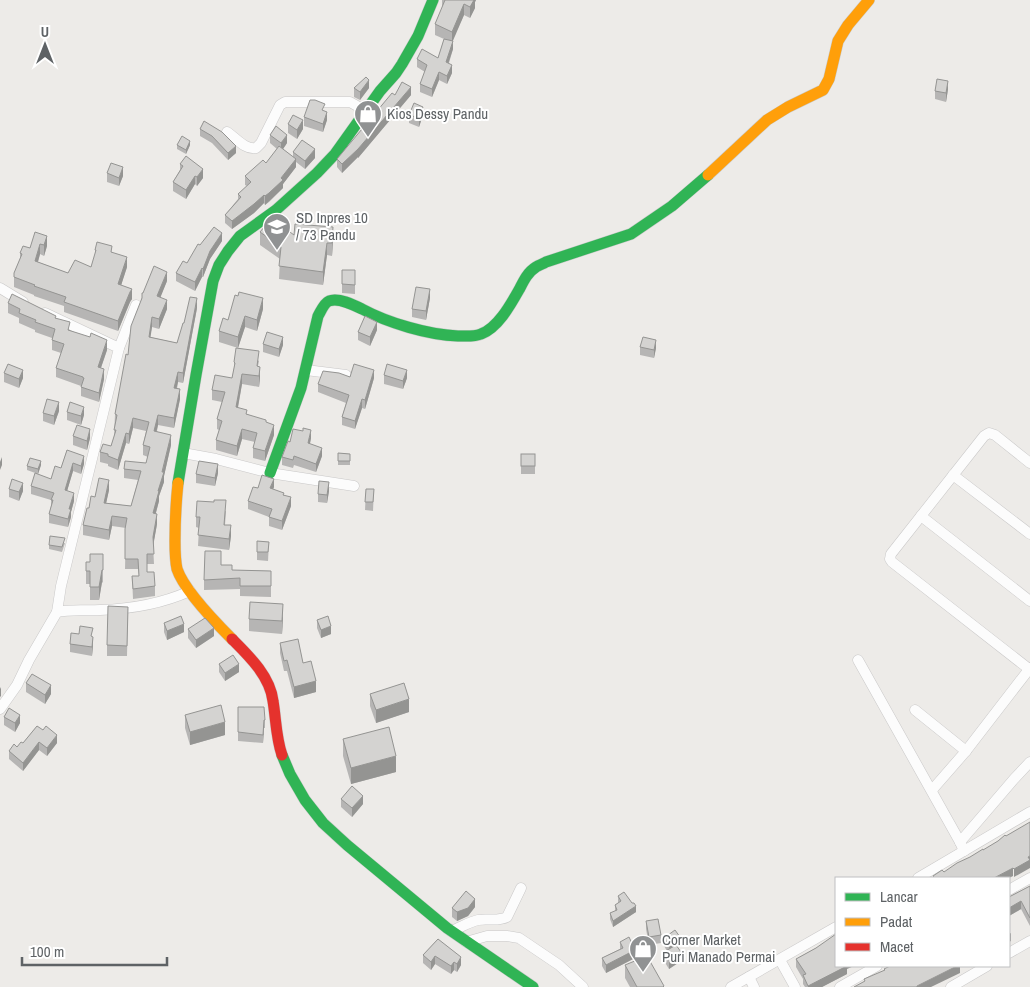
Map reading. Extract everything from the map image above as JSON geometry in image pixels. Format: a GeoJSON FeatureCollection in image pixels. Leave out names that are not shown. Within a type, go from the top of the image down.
{"type":"FeatureCollection","features":[{"type":"Feature","properties":{"kind":"main road"},"geometry":{"type":"LineString","coordinates":[[434,0],[426,21],[411,50],[335,154],[276,210],[240,236],[219,265],[213,281],[183,453],[175,517],[175,550],[177,568],[190,590],[218,625],[244,651],[265,678],[273,698],[281,752],[290,774],[306,800],[324,823],[347,845],[451,931],[533,987]]}},
{"type":"Feature","properties":{"kind":"main road"},"geometry":{"type":"LineString","coordinates":[[270,472],[306,370],[318,316],[329,301],[335,300],[350,303],[394,323],[438,334],[468,336],[481,334],[489,330],[503,316],[527,274],[535,267],[631,234],[672,206],[722,164],[767,120],[788,106],[823,90],[829,81],[836,44],[852,20],[869,0]]}},
{"type":"Feature","properties":{"kind":"street"},"geometry":{"type":"LineString","coordinates":[[227,132],[248,148],[256,148],[261,143],[280,105],[285,102],[350,102],[366,111]]}},
{"type":"Feature","properties":{"kind":"street"},"geometry":{"type":"LineString","coordinates":[[0,288],[32,307],[120,348]]}},
{"type":"Feature","properties":{"kind":"street"},"geometry":{"type":"LineString","coordinates":[[0,709],[17,686],[29,660],[58,612],[60,586],[120,348],[136,305]]}},
{"type":"Feature","properties":{"kind":"street"},"geometry":{"type":"LineString","coordinates":[[306,370],[346,374]]}},
{"type":"Feature","properties":{"kind":"street"},"geometry":{"type":"LineString","coordinates":[[932,790],[966,751],[1029,669],[892,562],[890,554],[984,436],[989,433],[995,435],[1030,463]]}},
{"type":"Feature","properties":{"kind":"street"},"geometry":{"type":"LineString","coordinates":[[183,453],[270,472],[354,486]]}},
{"type":"Feature","properties":{"kind":"street"},"geometry":{"type":"LineString","coordinates":[[953,475],[1030,534]]}},
{"type":"Feature","properties":{"kind":"street"},"geometry":{"type":"LineString","coordinates":[[920,516],[1030,601]]}},
{"type":"Feature","properties":{"kind":"street"},"geometry":{"type":"LineString","coordinates":[[58,612],[113,610],[145,606],[168,600],[190,590]]}},
{"type":"Feature","properties":{"kind":"street"},"geometry":{"type":"LineString","coordinates":[[858,660],[962,846]]}},
{"type":"Feature","properties":{"kind":"street"},"geometry":{"type":"LineString","coordinates":[[915,710],[966,751]]}},
{"type":"Feature","properties":{"kind":"street"},"geometry":{"type":"LineString","coordinates":[[962,846],[1014,779],[1030,762]]}},
{"type":"Feature","properties":{"kind":"street"},"geometry":{"type":"LineString","coordinates":[[919,877],[962,846],[1030,812]]}},
{"type":"Feature","properties":{"kind":"street"},"geometry":{"type":"LineString","coordinates":[[1010,889],[1030,878]]}},
{"type":"Feature","properties":{"kind":"street"},"geometry":{"type":"LineString","coordinates":[[451,931],[479,920],[500,920],[507,917],[521,888]]}},
{"type":"Feature","properties":{"kind":"street"},"geometry":{"type":"LineString","coordinates":[[731,987],[835,928]]}},
{"type":"Feature","properties":{"kind":"street"},"geometry":{"type":"LineString","coordinates":[[466,942],[487,936],[519,938],[559,965],[583,987]]}},
{"type":"Feature","properties":{"kind":"street"},"geometry":{"type":"LineString","coordinates":[[1010,952],[1030,941]]}},
{"type":"Feature","properties":{"kind":"street"},"geometry":{"type":"LineString","coordinates":[[780,960],[794,987]]}},
{"type":"Feature","properties":{"kind":"street"},"geometry":{"type":"LineString","coordinates":[[840,987],[875,967]]}},
{"type":"Feature","properties":{"kind":"street"},"geometry":{"type":"LineString","coordinates":[[965,967],[970,976]]}},
{"type":"Feature","properties":{"kind":"street"},"geometry":{"type":"LineString","coordinates":[[951,987],[985,967]]}},
{"type":"Feature","properties":{"kind":"street"},"geometry":{"type":"LineString","coordinates":[[749,977],[754,987]]}},
{"type":"Feature","properties":{"kind":"building"},"geometry":{"type":"Polygon","coordinates":[[[445,0],[474,0],[470,7],[464,4],[452,32],[435,24],[445,0]]]}},
{"type":"Feature","properties":{"kind":"building"},"geometry":{"type":"Polygon","coordinates":[[[444,39],[453,41],[446,62],[452,65],[447,76],[439,72],[432,89],[420,84],[427,65],[417,59],[422,49],[438,58],[444,39]]]}},
{"type":"Feature","properties":{"kind":"building"},"geometry":{"type":"Polygon","coordinates":[[[366,77],[369,80],[360,92],[354,88],[366,77]]]}},
{"type":"Feature","properties":{"kind":"building"},"geometry":{"type":"Polygon","coordinates":[[[937,79],[948,81],[946,93],[935,91],[937,79]]]}},
{"type":"Feature","properties":{"kind":"building"},"geometry":{"type":"Polygon","coordinates":[[[402,82],[411,87],[358,149],[342,164],[337,159],[392,93],[395,95],[402,82]]]}},
{"type":"Feature","properties":{"kind":"building"},"geometry":{"type":"Polygon","coordinates":[[[310,100],[325,104],[322,110],[327,112],[323,124],[304,117],[310,100]]]}},
{"type":"Feature","properties":{"kind":"building"},"geometry":{"type":"Polygon","coordinates":[[[414,103],[423,107],[419,118],[409,115],[414,103]]]}},
{"type":"Feature","properties":{"kind":"building"},"geometry":{"type":"Polygon","coordinates":[[[293,115],[303,120],[297,130],[288,124],[293,115]]]}},
{"type":"Feature","properties":{"kind":"building"},"geometry":{"type":"Polygon","coordinates":[[[204,121],[222,132],[236,146],[228,153],[212,136],[200,129],[204,121]]]}},
{"type":"Feature","properties":{"kind":"building"},"geometry":{"type":"Polygon","coordinates":[[[276,126],[287,135],[281,143],[270,135],[276,126]]]}},
{"type":"Feature","properties":{"kind":"building"},"geometry":{"type":"Polygon","coordinates":[[[182,136],[190,141],[186,150],[177,145],[182,136]]]}},
{"type":"Feature","properties":{"kind":"building"},"geometry":{"type":"Polygon","coordinates":[[[302,140],[315,149],[305,161],[293,152],[302,140]]]}},
{"type":"Feature","properties":{"kind":"building"},"geometry":{"type":"Polygon","coordinates":[[[279,146],[296,159],[281,178],[283,180],[232,221],[225,215],[241,197],[238,194],[251,182],[245,176],[263,160],[266,163],[279,146]]]}},
{"type":"Feature","properties":{"kind":"building"},"geometry":{"type":"Polygon","coordinates":[[[186,156],[203,169],[197,177],[195,176],[186,190],[173,182],[183,166],[180,164],[186,156]]]}},
{"type":"Feature","properties":{"kind":"building"},"geometry":{"type":"Polygon","coordinates":[[[111,163],[123,167],[119,178],[107,173],[111,163]]]}},
{"type":"Feature","properties":{"kind":"building"},"geometry":{"type":"Polygon","coordinates":[[[269,221],[273,224],[275,221],[294,235],[295,224],[333,227],[332,243],[327,243],[323,272],[279,266],[281,247],[260,232],[269,221]]]}},
{"type":"Feature","properties":{"kind":"building"},"geometry":{"type":"Polygon","coordinates":[[[214,227],[222,233],[210,251],[203,269],[195,282],[176,273],[183,261],[187,263],[198,244],[200,245],[214,227]]]}},
{"type":"Feature","properties":{"kind":"building"},"geometry":{"type":"Polygon","coordinates":[[[35,232],[47,236],[44,245],[40,244],[35,261],[68,273],[75,260],[91,267],[97,242],[112,246],[111,252],[127,257],[118,284],[132,289],[118,321],[64,302],[66,297],[14,277],[23,246],[30,248],[35,232]]]}},
{"type":"Feature","properties":{"kind":"building"},"geometry":{"type":"Polygon","coordinates":[[[154,266],[167,272],[157,296],[167,300],[159,319],[152,317],[149,337],[177,343],[190,297],[197,298],[183,373],[178,372],[174,388],[180,389],[174,418],[158,415],[154,431],[171,435],[153,513],[157,514],[153,537],[154,554],[147,554],[147,572],[154,572],[155,586],[133,589],[132,576],[139,576],[138,559],[125,559],[127,518],[112,516],[109,530],[83,525],[91,496],[95,497],[99,478],[109,480],[104,503],[131,506],[141,471],[124,469],[125,461],[146,463],[150,447],[143,445],[149,422],[133,418],[129,434],[126,433],[118,460],[100,452],[103,444],[111,446],[116,430],[114,430],[117,415],[115,414],[126,354],[128,355],[131,326],[142,298],[142,293],[154,266]]]}},
{"type":"Feature","properties":{"kind":"building"},"geometry":{"type":"Polygon","coordinates":[[[342,270],[355,270],[355,285],[342,284],[342,270]]]}},
{"type":"Feature","properties":{"kind":"building"},"geometry":{"type":"Polygon","coordinates":[[[416,287],[430,289],[426,311],[412,309],[416,287]]]}},
{"type":"Feature","properties":{"kind":"building"},"geometry":{"type":"Polygon","coordinates":[[[239,292],[263,298],[257,320],[245,316],[238,337],[219,331],[223,318],[228,320],[235,295],[238,296],[239,292]]]}},
{"type":"Feature","properties":{"kind":"building"},"geometry":{"type":"Polygon","coordinates":[[[12,294],[56,316],[55,318],[70,322],[68,330],[90,337],[91,333],[107,340],[98,367],[104,369],[99,393],[81,387],[83,377],[56,368],[64,344],[52,340],[55,329],[35,322],[36,320],[19,313],[20,309],[8,303],[12,294]]]}},
{"type":"Feature","properties":{"kind":"building"},"geometry":{"type":"Polygon","coordinates":[[[365,316],[377,322],[370,337],[358,332],[365,316]]]}},
{"type":"Feature","properties":{"kind":"building"},"geometry":{"type":"Polygon","coordinates":[[[267,332],[283,337],[279,349],[263,344],[267,332]]]}},
{"type":"Feature","properties":{"kind":"building"},"geometry":{"type":"Polygon","coordinates":[[[643,337],[656,340],[654,350],[640,347],[643,337]]]}},
{"type":"Feature","properties":{"kind":"building"},"geometry":{"type":"Polygon","coordinates":[[[236,348],[259,351],[257,366],[260,367],[259,376],[242,374],[236,407],[247,410],[246,414],[266,420],[266,422],[274,425],[265,451],[253,448],[257,433],[242,429],[237,446],[216,440],[222,421],[217,419],[225,392],[212,390],[215,375],[232,378],[236,348]]]}},
{"type":"Feature","properties":{"kind":"building"},"geometry":{"type":"Polygon","coordinates":[[[8,364],[23,370],[19,379],[4,373],[8,364]]]}},
{"type":"Feature","properties":{"kind":"building"},"geometry":{"type":"Polygon","coordinates":[[[354,364],[374,370],[365,400],[362,399],[355,421],[342,417],[349,395],[318,384],[323,371],[339,373],[350,377],[354,364]]]}},
{"type":"Feature","properties":{"kind":"building"},"geometry":{"type":"Polygon","coordinates":[[[387,364],[407,370],[403,381],[384,375],[387,364]]]}},
{"type":"Feature","properties":{"kind":"building"},"geometry":{"type":"Polygon","coordinates":[[[47,399],[59,402],[54,416],[43,413],[47,399]]]}},
{"type":"Feature","properties":{"kind":"building"},"geometry":{"type":"Polygon","coordinates":[[[70,402],[84,407],[81,416],[67,412],[70,402]]]}},
{"type":"Feature","properties":{"kind":"building"},"geometry":{"type":"Polygon","coordinates":[[[77,425],[90,429],[87,441],[73,436],[77,425]]]}},
{"type":"Feature","properties":{"kind":"building"},"geometry":{"type":"Polygon","coordinates":[[[303,428],[311,430],[308,443],[322,448],[316,464],[294,456],[293,460],[282,457],[288,441],[290,442],[293,429],[303,431],[303,428]]]}},
{"type":"Feature","properties":{"kind":"building"},"geometry":{"type":"Polygon","coordinates":[[[67,450],[84,456],[81,466],[73,463],[65,490],[74,493],[68,519],[49,514],[54,493],[31,486],[35,473],[51,479],[55,466],[61,468],[67,450]]]}},
{"type":"Feature","properties":{"kind":"building"},"geometry":{"type":"Polygon","coordinates":[[[338,453],[350,454],[350,461],[338,461],[338,453]]]}},
{"type":"Feature","properties":{"kind":"building"},"geometry":{"type":"Polygon","coordinates":[[[521,454],[535,454],[535,466],[521,466],[521,454]]]}},
{"type":"Feature","properties":{"kind":"building"},"geometry":{"type":"Polygon","coordinates":[[[30,458],[41,461],[38,469],[27,466],[30,458]]]}},
{"type":"Feature","properties":{"kind":"building"},"geometry":{"type":"Polygon","coordinates":[[[199,461],[218,464],[215,478],[196,474],[199,461]]]}},
{"type":"Feature","properties":{"kind":"building"},"geometry":{"type":"Polygon","coordinates":[[[262,475],[274,479],[270,488],[291,497],[282,521],[269,517],[272,509],[248,501],[253,487],[258,488],[262,475]]]}},
{"type":"Feature","properties":{"kind":"building"},"geometry":{"type":"Polygon","coordinates":[[[12,479],[23,483],[19,492],[9,489],[12,479]]]}},
{"type":"Feature","properties":{"kind":"building"},"geometry":{"type":"Polygon","coordinates":[[[319,481],[329,482],[327,495],[318,494],[319,481]]]}},
{"type":"Feature","properties":{"kind":"building"},"geometry":{"type":"Polygon","coordinates":[[[366,489],[374,489],[373,502],[365,502],[366,489]]]}},
{"type":"Feature","properties":{"kind":"building"},"geometry":{"type":"Polygon","coordinates":[[[214,500],[226,500],[224,525],[231,525],[229,539],[198,535],[200,517],[196,517],[197,501],[214,502],[214,500]]]}},
{"type":"Feature","properties":{"kind":"building"},"geometry":{"type":"Polygon","coordinates":[[[50,536],[65,538],[62,547],[49,545],[50,536]]]}},
{"type":"Feature","properties":{"kind":"building"},"geometry":{"type":"Polygon","coordinates":[[[257,541],[269,542],[268,552],[257,552],[257,541]]]}},
{"type":"Feature","properties":{"kind":"building"},"geometry":{"type":"Polygon","coordinates":[[[205,551],[221,551],[221,565],[232,565],[232,570],[271,571],[271,586],[240,586],[240,578],[204,580],[205,551]]]}},
{"type":"Feature","properties":{"kind":"building"},"geometry":{"type":"Polygon","coordinates":[[[90,554],[103,554],[103,570],[99,587],[90,587],[90,571],[86,571],[86,562],[90,562],[90,554]]]}},
{"type":"Feature","properties":{"kind":"building"},"geometry":{"type":"Polygon","coordinates":[[[250,602],[283,604],[282,621],[249,619],[250,602]]]}},
{"type":"Feature","properties":{"kind":"building"},"geometry":{"type":"Polygon","coordinates":[[[108,606],[128,607],[127,646],[107,645],[108,606]]]}},
{"type":"Feature","properties":{"kind":"building"},"geometry":{"type":"Polygon","coordinates":[[[181,616],[184,624],[167,631],[164,623],[181,616]]]}},
{"type":"Feature","properties":{"kind":"building"},"geometry":{"type":"Polygon","coordinates":[[[328,616],[331,626],[321,630],[317,620],[328,616]]]}},
{"type":"Feature","properties":{"kind":"building"},"geometry":{"type":"Polygon","coordinates":[[[205,618],[214,628],[196,640],[188,629],[205,618]]]}},
{"type":"Feature","properties":{"kind":"building"},"geometry":{"type":"Polygon","coordinates":[[[80,626],[93,628],[91,636],[93,637],[92,647],[70,644],[71,633],[79,634],[80,626]]]}},
{"type":"Feature","properties":{"kind":"building"},"geometry":{"type":"Polygon","coordinates":[[[298,639],[303,663],[311,661],[316,681],[294,687],[287,660],[284,661],[280,643],[298,639]]]}},
{"type":"Feature","properties":{"kind":"building"},"geometry":{"type":"Polygon","coordinates":[[[233,655],[239,664],[225,673],[219,664],[233,655]]]}},
{"type":"Feature","properties":{"kind":"building"},"geometry":{"type":"Polygon","coordinates":[[[32,674],[51,685],[45,695],[26,683],[32,674]]]}},
{"type":"Feature","properties":{"kind":"building"},"geometry":{"type":"Polygon","coordinates":[[[404,683],[409,699],[376,710],[370,694],[404,683]]]}},
{"type":"Feature","properties":{"kind":"building"},"geometry":{"type":"Polygon","coordinates":[[[221,705],[225,722],[190,732],[185,715],[221,705]]]}},
{"type":"Feature","properties":{"kind":"building"},"geometry":{"type":"Polygon","coordinates":[[[238,707],[264,707],[263,735],[238,732],[238,707]]]}},
{"type":"Feature","properties":{"kind":"building"},"geometry":{"type":"Polygon","coordinates":[[[9,708],[20,715],[15,723],[4,717],[9,708]]]}},
{"type":"Feature","properties":{"kind":"building"},"geometry":{"type":"Polygon","coordinates":[[[37,726],[43,730],[46,726],[57,735],[47,748],[39,742],[23,763],[9,751],[14,744],[17,747],[21,742],[23,743],[37,726]]]}},
{"type":"Feature","properties":{"kind":"building"},"geometry":{"type":"Polygon","coordinates":[[[389,727],[396,756],[351,768],[343,739],[389,727]]]}},
{"type":"Feature","properties":{"kind":"building"},"geometry":{"type":"Polygon","coordinates":[[[352,786],[363,796],[352,808],[341,799],[352,786]]]}},
{"type":"Feature","properties":{"kind":"building"},"geometry":{"type":"Polygon","coordinates":[[[1030,822],[1030,856],[1028,857],[1030,860],[996,877],[933,876],[942,870],[944,872],[1030,822]]]}},
{"type":"Feature","properties":{"kind":"building"},"geometry":{"type":"Polygon","coordinates":[[[1030,886],[1030,918],[1021,901],[1010,907],[1010,896],[1030,886]]]}},
{"type":"Feature","properties":{"kind":"building"},"geometry":{"type":"Polygon","coordinates":[[[466,891],[475,899],[468,908],[457,912],[452,908],[466,891]]]}},
{"type":"Feature","properties":{"kind":"building"},"geometry":{"type":"Polygon","coordinates":[[[624,892],[636,906],[613,921],[610,913],[617,910],[615,905],[621,901],[618,896],[624,892]]]}},
{"type":"Feature","properties":{"kind":"building"},"geometry":{"type":"Polygon","coordinates":[[[658,919],[661,935],[649,937],[646,921],[658,919]]]}},
{"type":"Feature","properties":{"kind":"building"},"geometry":{"type":"Polygon","coordinates":[[[675,930],[680,937],[669,945],[664,938],[675,930]]]}},
{"type":"Feature","properties":{"kind":"building"},"geometry":{"type":"Polygon","coordinates":[[[835,935],[835,967],[845,967],[808,986],[803,975],[806,974],[796,959],[835,935]]]}},
{"type":"Feature","properties":{"kind":"building"},"geometry":{"type":"Polygon","coordinates":[[[629,937],[635,950],[606,965],[602,958],[623,948],[620,942],[629,937]]]}},
{"type":"Feature","properties":{"kind":"building"},"geometry":{"type":"Polygon","coordinates":[[[438,939],[461,957],[457,964],[454,962],[451,966],[435,956],[431,962],[423,955],[438,939]]]}},
{"type":"Feature","properties":{"kind":"building"},"geometry":{"type":"Polygon","coordinates":[[[676,945],[681,952],[669,960],[664,952],[676,945]]]}},
{"type":"Feature","properties":{"kind":"building"},"geometry":{"type":"Polygon","coordinates":[[[647,956],[663,987],[637,987],[625,965],[647,956]]]}},
{"type":"Feature","properties":{"kind":"building"},"geometry":{"type":"Polygon","coordinates":[[[888,967],[955,967],[917,987],[854,987],[865,981],[864,979],[888,967]]]}},
{"type":"Feature","properties":{"kind":"traffic: fast"},"geometry":{"type":"LineString","coordinates":[[178,483],[213,281],[219,265],[240,236],[276,210],[335,154],[380,91],[402,64],[418,36],[433,0]]}},
{"type":"Feature","properties":{"kind":"traffic: fast"},"geometry":{"type":"LineString","coordinates":[[270,473],[301,388],[318,316],[327,302],[333,300],[346,302],[384,319],[422,331],[458,336],[478,335],[493,327],[508,308],[526,276],[536,267],[631,234],[672,206],[708,175]]}},
{"type":"Feature","properties":{"kind":"traffic: fast"},"geometry":{"type":"LineString","coordinates":[[282,755],[290,774],[305,800],[323,823],[447,928],[533,987]]}},
{"type":"Feature","properties":{"kind":"traffic: slow"},"geometry":{"type":"LineString","coordinates":[[708,175],[767,120],[788,107],[823,90],[829,79],[838,41],[848,25],[869,0]]}},
{"type":"Feature","properties":{"kind":"traffic: slow"},"geometry":{"type":"LineString","coordinates":[[178,483],[175,534],[177,569],[193,596],[232,639]]}},
{"type":"Feature","properties":{"kind":"traffic: jam"},"geometry":{"type":"LineString","coordinates":[[232,639],[258,667],[268,683],[282,755]]}},
{"type":"Feature","properties":{"kind":"place","name":"Kios Dessy Pandu"},"geometry":{"type":"Point","coordinates":[368,138]}},
{"type":"Feature","properties":{"kind":"place","name":"SD Inpres 10 / 73 Pandu"},"geometry":{"type":"Point","coordinates":[277,251]}},
{"type":"Feature","properties":{"kind":"place","name":"Corner Market Puri Manado Permai"},"geometry":{"type":"Point","coordinates":[643,973]}}]}
